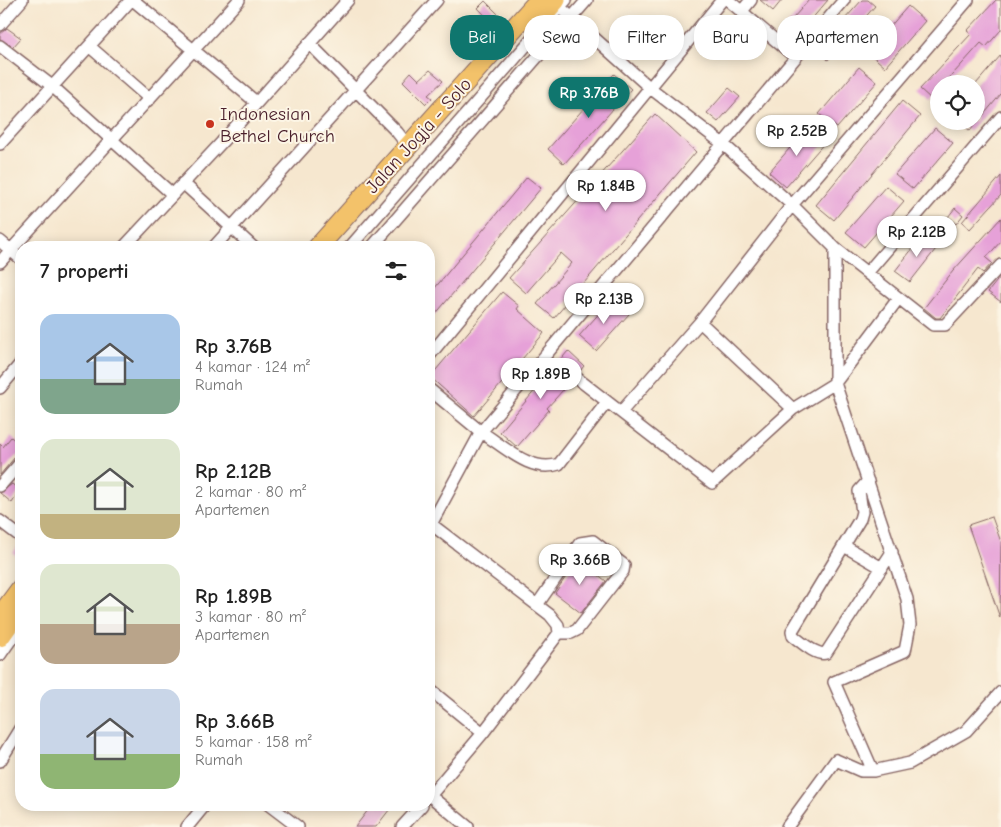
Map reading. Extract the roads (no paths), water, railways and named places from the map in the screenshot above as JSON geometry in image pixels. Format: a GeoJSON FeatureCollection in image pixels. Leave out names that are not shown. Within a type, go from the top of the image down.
{"type":"FeatureCollection","features":[{"type":"Feature","properties":{"kind":"highway","name":"Jalan Jogja - Solo"},"geometry":{"type":"LineString","coordinates":[[542,15],[549,2]]}},
{"type":"Feature","properties":{"kind":"highway","name":"Jalan Jogja - Solo"},"geometry":{"type":"LineString","coordinates":[[324,241],[408,146],[549,2]]}},
{"type":"Feature","properties":{"kind":"highway","name":"Jalan Jogja - Solo"},"geometry":{"type":"LineString","coordinates":[[341,241],[524,42]]}},
{"type":"Feature","properties":{"kind":"highway"},"geometry":{"type":"LineString","coordinates":[[0,616],[15,601]]}},
{"type":"Feature","properties":{"kind":"highway"},"geometry":{"type":"LineString","coordinates":[[0,637],[15,607]]}},
{"type":"Feature","properties":{"kind":"street"},"geometry":{"type":"LineString","coordinates":[[0,25],[22,0]]}},
{"type":"Feature","properties":{"kind":"street"},"geometry":{"type":"LineString","coordinates":[[0,144],[132,0],[256,102]]}},
{"type":"Feature","properties":{"kind":"street"},"geometry":{"type":"LineString","coordinates":[[19,241],[112,142],[239,0]]}},
{"type":"Feature","properties":{"kind":"street"},"geometry":{"type":"LineString","coordinates":[[129,241],[221,143],[348,0]]}},
{"type":"Feature","properties":{"kind":"street"},"geometry":{"type":"LineString","coordinates":[[220,241],[438,0]]}},
{"type":"Feature","properties":{"kind":"street"},"geometry":{"type":"LineString","coordinates":[[575,15],[587,0]]}},
{"type":"Feature","properties":{"kind":"street"},"geometry":{"type":"LineString","coordinates":[[435,349],[722,0]]}},
{"type":"Feature","properties":{"kind":"street"},"geometry":{"type":"LineString","coordinates":[[728,0],[777,42]]}},
{"type":"Feature","properties":{"kind":"street"},"geometry":{"type":"LineString","coordinates":[[742,11],[751,0]]}},
{"type":"Feature","properties":{"kind":"street"},"geometry":{"type":"LineString","coordinates":[[831,15],[844,0]]}},
{"type":"Feature","properties":{"kind":"street"},"geometry":{"type":"LineString","coordinates":[[620,412],[700,322],[792,205],[968,0]]}},
{"type":"Feature","properties":{"kind":"street"},"geometry":{"type":"LineString","coordinates":[[549,2],[567,15]]}},
{"type":"Feature","properties":{"kind":"street"},"geometry":{"type":"LineString","coordinates":[[309,43],[408,146]]}},
{"type":"Feature","properties":{"kind":"street"},"geometry":{"type":"LineString","coordinates":[[355,241],[524,43]]}},
{"type":"Feature","properties":{"kind":"street"},"geometry":{"type":"LineString","coordinates":[[599,43],[649,87],[723,144],[792,205],[835,248],[933,325],[945,325],[1001,265]]}},
{"type":"Feature","properties":{"kind":"street"},"geometry":{"type":"LineString","coordinates":[[0,46],[52,86],[172,194]]}},
{"type":"Feature","properties":{"kind":"street"},"geometry":{"type":"LineString","coordinates":[[89,46],[150,100]]}},
{"type":"Feature","properties":{"kind":"street"},"geometry":{"type":"LineString","coordinates":[[377,241],[536,60]]}},
{"type":"Feature","properties":{"kind":"street"},"geometry":{"type":"LineString","coordinates":[[435,517],[481,432],[793,60]]}},
{"type":"Feature","properties":{"kind":"street"},"geometry":{"type":"LineString","coordinates":[[867,273],[1001,117]]}},
{"type":"Feature","properties":{"kind":"street"},"geometry":{"type":"LineString","coordinates":[[183,183],[246,241]]}},
{"type":"Feature","properties":{"kind":"street"},"geometry":{"type":"LineString","coordinates":[[0,241],[15,254]]}},
{"type":"Feature","properties":{"kind":"street"},"geometry":{"type":"LineString","coordinates":[[0,262],[15,246]]}},
{"type":"Feature","properties":{"kind":"street"},"geometry":{"type":"LineString","coordinates":[[835,248],[835,383],[892,552],[910,613],[908,645],[905,651],[834,682],[874,771]]}},
{"type":"Feature","properties":{"kind":"street"},"geometry":{"type":"LineString","coordinates":[[578,379],[712,483],[793,409],[835,383],[898,298]]}},
{"type":"Feature","properties":{"kind":"street"},"geometry":{"type":"LineString","coordinates":[[700,322],[793,409]]}},
{"type":"Feature","properties":{"kind":"street"},"geometry":{"type":"LineString","coordinates":[[0,388],[15,370]]}},
{"type":"Feature","properties":{"kind":"street"},"geometry":{"type":"LineString","coordinates":[[435,394],[481,432],[535,466],[560,464],[607,402]]}},
{"type":"Feature","properties":{"kind":"street"},"geometry":{"type":"LineString","coordinates":[[0,486],[15,469]]}},
{"type":"Feature","properties":{"kind":"street"},"geometry":{"type":"LineString","coordinates":[[868,481],[859,491],[862,515],[792,631],[797,639],[816,652],[826,653],[892,552]]}},
{"type":"Feature","properties":{"kind":"street"},"geometry":{"type":"LineString","coordinates":[[0,521],[15,532]]}},
{"type":"Feature","properties":{"kind":"street"},"geometry":{"type":"LineString","coordinates":[[435,530],[537,605],[556,622],[558,633],[483,733],[435,789]]}},
{"type":"Feature","properties":{"kind":"street"},"geometry":{"type":"LineString","coordinates":[[537,605],[580,543],[593,541],[624,565],[623,571],[577,630],[571,633],[558,633]]}},
{"type":"Feature","properties":{"kind":"street"},"geometry":{"type":"LineString","coordinates":[[844,546],[882,568]]}},
{"type":"Feature","properties":{"kind":"street"},"geometry":{"type":"LineString","coordinates":[[0,655],[15,634]]}},
{"type":"Feature","properties":{"kind":"street"},"geometry":{"type":"LineString","coordinates":[[787,827],[836,760],[861,771],[874,771],[910,763],[966,731],[1001,692]]}},
{"type":"Feature","properties":{"kind":"street"},"geometry":{"type":"LineString","coordinates":[[435,694],[483,733]]}},
{"type":"Feature","properties":{"kind":"street"},"geometry":{"type":"LineString","coordinates":[[0,761],[15,737]]}},
{"type":"Feature","properties":{"kind":"street"},"geometry":{"type":"LineString","coordinates":[[435,804],[468,827]]}},
{"type":"Feature","properties":{"kind":"street"},"geometry":{"type":"LineString","coordinates":[[187,827],[199,811]]}},
{"type":"Feature","properties":{"kind":"street"},"geometry":{"type":"LineString","coordinates":[[277,811],[298,827]]}},
{"type":"Feature","properties":{"kind":"street"},"geometry":{"type":"LineString","coordinates":[[402,827],[416,811]]}},
{"type":"Feature","properties":{"kind":"place","name":"Indonesian Bethel Church"},"geometry":{"type":"Point","coordinates":[210,124]}}]}
